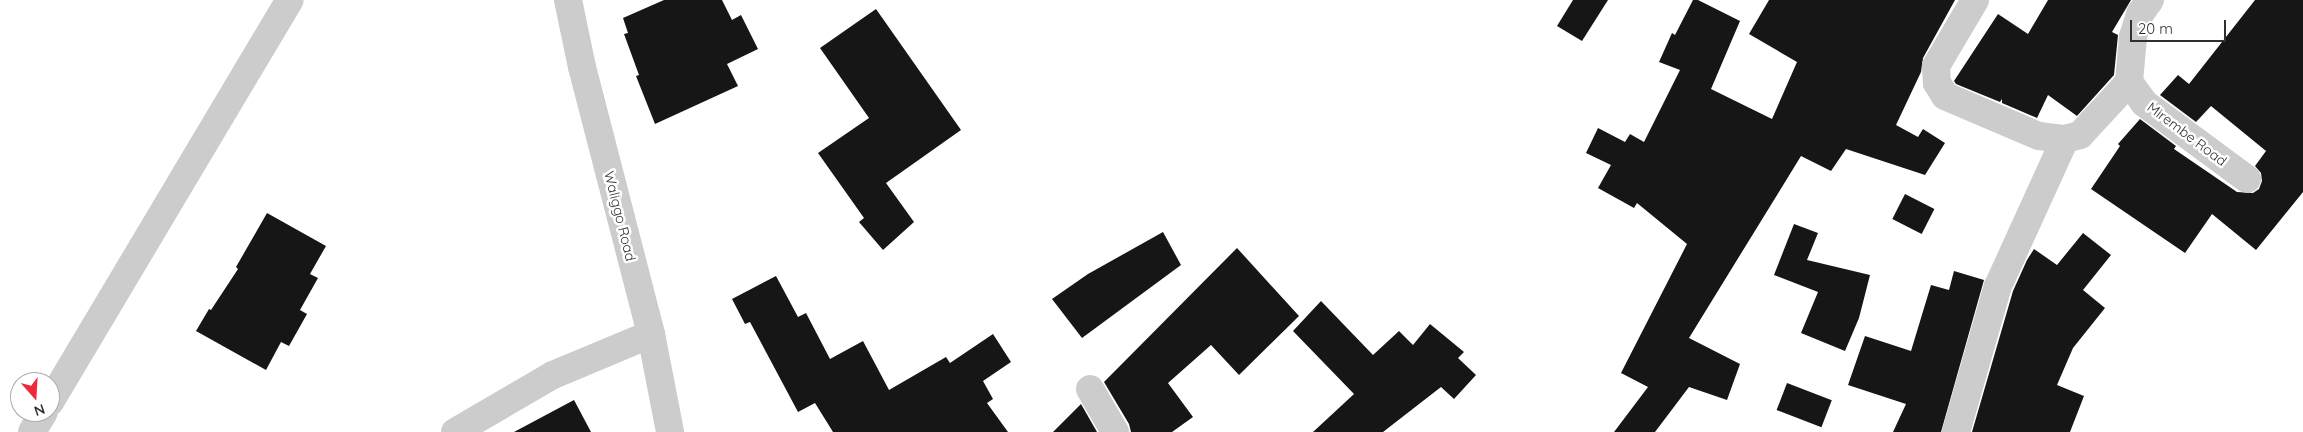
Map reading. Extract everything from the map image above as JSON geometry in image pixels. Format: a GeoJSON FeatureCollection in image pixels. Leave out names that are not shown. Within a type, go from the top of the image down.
{"type":"FeatureCollection","features":[{"type":"Feature","properties":{"kind":"street"},"geometry":{"type":"LineString","coordinates":[[60,385],[290,0]]}},
{"type":"Feature","properties":{"kind":"street","name":"Waliggo Road"},"geometry":{"type":"LineString","coordinates":[[568,0],[582,67],[651,334],[670,432]]}},
{"type":"Feature","properties":{"kind":"street"},"geometry":{"type":"LineString","coordinates":[[1975,0],[1936,66],[1938,83],[1945,96],[2039,136],[2065,139],[2080,136],[2129,82],[2133,37],[2140,14],[2150,0]]}},
{"type":"Feature","properties":{"kind":"street","name":"Mirembe Road"},"geometry":{"type":"LineString","coordinates":[[2129,82],[2144,103],[2247,179]]}},
{"type":"Feature","properties":{"kind":"street"},"geometry":{"type":"LineString","coordinates":[[1956,432],[1998,286],[2065,139]]}},
{"type":"Feature","properties":{"kind":"street"},"geometry":{"type":"LineString","coordinates":[[455,432],[553,375],[651,334]]}},
{"type":"Feature","properties":{"kind":"street"},"geometry":{"type":"LineString","coordinates":[[1090,389],[1115,432]]}},
{"type":"Feature","properties":{"kind":"building"},"geometry":{"type":"Polygon","coordinates":[[[664,0],[722,0],[732,20],[741,15],[758,49],[727,64],[738,86],[655,124],[636,76],[639,75],[624,34],[628,33],[623,18],[664,0]]]}},
{"type":"Feature","properties":{"kind":"building"},"geometry":{"type":"Polygon","coordinates":[[[1573,0],[1608,0],[1582,41],[1557,26],[1573,0]]]}},
{"type":"Feature","properties":{"kind":"building"},"geometry":{"type":"Polygon","coordinates":[[[1693,0],[1698,0],[1740,21],[1711,89],[1772,119],[1797,62],[1749,34],[1769,0],[1955,0],[1923,58],[1921,72],[1896,125],[1918,137],[1923,129],[1945,143],[1925,175],[1846,149],[1831,171],[1801,156],[1689,338],[1740,364],[1727,400],[1689,387],[1655,432],[1614,432],[1648,387],[1621,373],[1687,244],[1637,203],[1634,208],[1598,188],[1611,165],[1586,153],[1598,128],[1625,142],[1630,134],[1644,142],[1680,70],[1659,62],[1672,33],[1675,35],[1693,0]]]}},
{"type":"Feature","properties":{"kind":"building"},"geometry":{"type":"Polygon","coordinates":[[[2048,0],[2131,0],[2112,32],[2118,35],[2114,75],[2077,116],[2048,95],[2037,118],[2002,103],[2002,99],[2000,102],[1956,84],[1954,81],[1998,14],[2028,34],[2048,0]]]}},
{"type":"Feature","properties":{"kind":"building"},"geometry":{"type":"Polygon","coordinates":[[[2255,0],[2303,0],[2303,192],[2256,250],[2212,214],[2185,253],[2091,189],[2120,146],[2118,144],[2140,119],[2176,146],[2174,149],[2237,192],[2253,193],[2259,189],[2262,181],[2261,173],[2255,166],[2266,151],[2211,106],[2196,122],[2160,95],[2178,75],[2189,84],[2255,0]]]}},
{"type":"Feature","properties":{"kind":"building"},"geometry":{"type":"Polygon","coordinates":[[[876,9],[961,130],[886,183],[914,222],[883,250],[859,222],[864,218],[818,153],[869,118],[820,48],[876,9]]]}},
{"type":"Feature","properties":{"kind":"building"},"geometry":{"type":"Polygon","coordinates":[[[1905,194],[1934,209],[1922,234],[1892,219],[1905,194]]]}},
{"type":"Feature","properties":{"kind":"building"},"geometry":{"type":"Polygon","coordinates":[[[267,213],[326,246],[310,274],[318,278],[300,310],[307,314],[289,346],[281,342],[266,370],[196,331],[209,309],[211,310],[238,269],[236,267],[267,213]]]}},
{"type":"Feature","properties":{"kind":"building"},"geometry":{"type":"Polygon","coordinates":[[[1794,224],[1818,233],[1807,260],[1870,275],[1859,318],[1845,351],[1801,333],[1818,292],[1774,275],[1794,224]]]}},
{"type":"Feature","properties":{"kind":"building"},"geometry":{"type":"Polygon","coordinates":[[[1163,232],[1181,265],[1082,338],[1052,299],[1088,274],[1163,232]]]}},
{"type":"Feature","properties":{"kind":"building"},"geometry":{"type":"Polygon","coordinates":[[[2083,233],[2111,255],[2083,290],[2105,308],[2073,348],[2057,385],[2084,396],[2070,432],[1972,432],[2013,291],[2027,260],[2034,249],[2057,265],[2083,233]]]}},
{"type":"Feature","properties":{"kind":"building"},"geometry":{"type":"Polygon","coordinates":[[[1237,248],[1299,316],[1239,375],[1211,345],[1168,383],[1193,417],[1172,432],[1131,432],[1129,424],[1104,382],[1237,248]]]}},
{"type":"Feature","properties":{"kind":"building"},"geometry":{"type":"Polygon","coordinates":[[[1954,271],[1984,280],[1941,432],[1893,432],[1906,404],[1848,385],[1865,336],[1911,351],[1931,285],[1949,290],[1954,271]]]}},
{"type":"Feature","properties":{"kind":"building"},"geometry":{"type":"Polygon","coordinates":[[[776,276],[798,317],[806,313],[830,359],[863,341],[889,390],[946,357],[950,363],[993,334],[1011,362],[983,381],[993,399],[987,403],[1008,432],[833,432],[815,403],[798,412],[750,322],[745,324],[732,299],[776,276]]]}},
{"type":"Feature","properties":{"kind":"building"},"geometry":{"type":"Polygon","coordinates":[[[1321,301],[1373,355],[1399,331],[1413,345],[1430,324],[1464,352],[1458,358],[1476,375],[1454,399],[1441,387],[1383,432],[1313,432],[1354,394],[1293,331],[1321,301]]]}},
{"type":"Feature","properties":{"kind":"building"},"geometry":{"type":"Polygon","coordinates":[[[1787,383],[1832,400],[1821,427],[1777,410],[1787,383]]]}},
{"type":"Feature","properties":{"kind":"building"},"geometry":{"type":"Polygon","coordinates":[[[574,400],[591,432],[514,432],[574,400]]]}},
{"type":"Feature","properties":{"kind":"building"},"geometry":{"type":"Polygon","coordinates":[[[1081,404],[1097,432],[1053,432],[1081,404]]]}}]}
